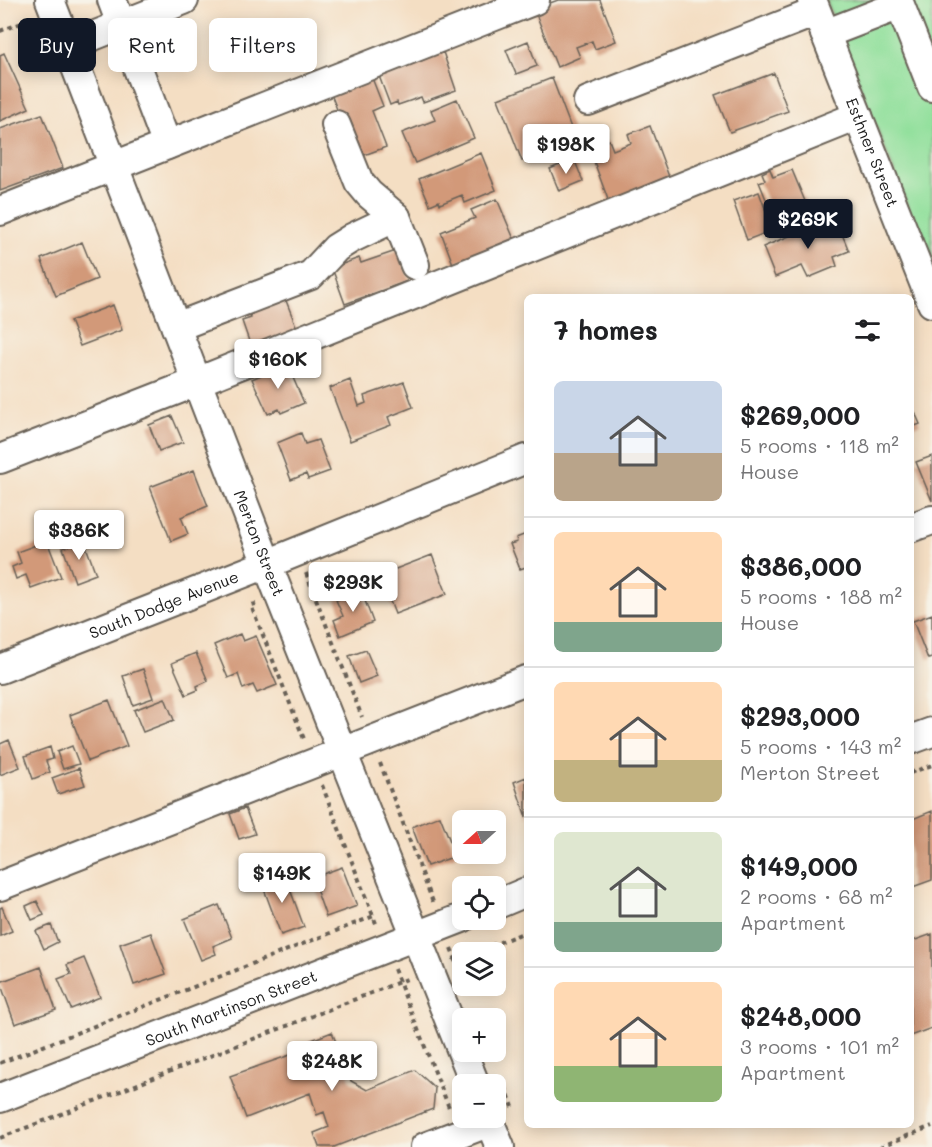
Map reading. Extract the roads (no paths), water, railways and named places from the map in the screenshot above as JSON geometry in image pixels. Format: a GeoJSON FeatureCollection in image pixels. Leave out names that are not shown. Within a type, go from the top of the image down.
{"type":"FeatureCollection","features":[{"type":"Feature","properties":{"kind":"street","name":"Merton Street"},"geometry":{"type":"LineString","coordinates":[[50,0],[57,18]]}},
{"type":"Feature","properties":{"kind":"street"},"geometry":{"type":"LineString","coordinates":[[96,27],[117,12],[184,0]]}},
{"type":"Feature","properties":{"kind":"street"},"geometry":{"type":"LineString","coordinates":[[0,211],[535,0]]}},
{"type":"Feature","properties":{"kind":"street"},"geometry":{"type":"LineString","coordinates":[[588,101],[818,15],[900,5],[932,87]]}},
{"type":"Feature","properties":{"kind":"street"},"geometry":{"type":"LineString","coordinates":[[117,12],[167,145]]}},
{"type":"Feature","properties":{"kind":"street","name":"Esthner Street"},"geometry":{"type":"LineString","coordinates":[[818,15],[858,116],[924,301]]}},
{"type":"Feature","properties":{"kind":"street","name":"Merton Street"},"geometry":{"type":"LineString","coordinates":[[78,72],[279,595],[429,970],[484,1074]]}},
{"type":"Feature","properties":{"kind":"street"},"geometry":{"type":"LineString","coordinates":[[0,459],[858,116]]}},
{"type":"Feature","properties":{"kind":"street"},"geometry":{"type":"LineString","coordinates":[[336,125],[359,182],[369,194],[396,217],[415,265]]}},
{"type":"Feature","properties":{"kind":"street"},"geometry":{"type":"LineString","coordinates":[[176,327],[311,275],[336,248],[396,217]]}},
{"type":"Feature","properties":{"kind":"street","name":"South Dodge Avenue"},"geometry":{"type":"LineString","coordinates":[[0,669],[524,460]]}},
{"type":"Feature","properties":{"kind":"street"},"geometry":{"type":"LineString","coordinates":[[914,527],[932,520]]}},
{"type":"Feature","properties":{"kind":"street"},"geometry":{"type":"LineString","coordinates":[[0,886],[524,681]]}},
{"type":"Feature","properties":{"kind":"street"},"geometry":{"type":"LineString","coordinates":[[914,739],[932,732]]}},
{"type":"Feature","properties":{"kind":"street"},"geometry":{"type":"LineString","coordinates":[[506,900],[524,893]]}},
{"type":"Feature","properties":{"kind":"street","name":"South Martinson Street"},"geometry":{"type":"LineString","coordinates":[[0,1098],[452,922]]}},
{"type":"Feature","properties":{"kind":"street"},"geometry":{"type":"LineString","coordinates":[[425,1147],[459,1134],[485,1128]]}}]}
